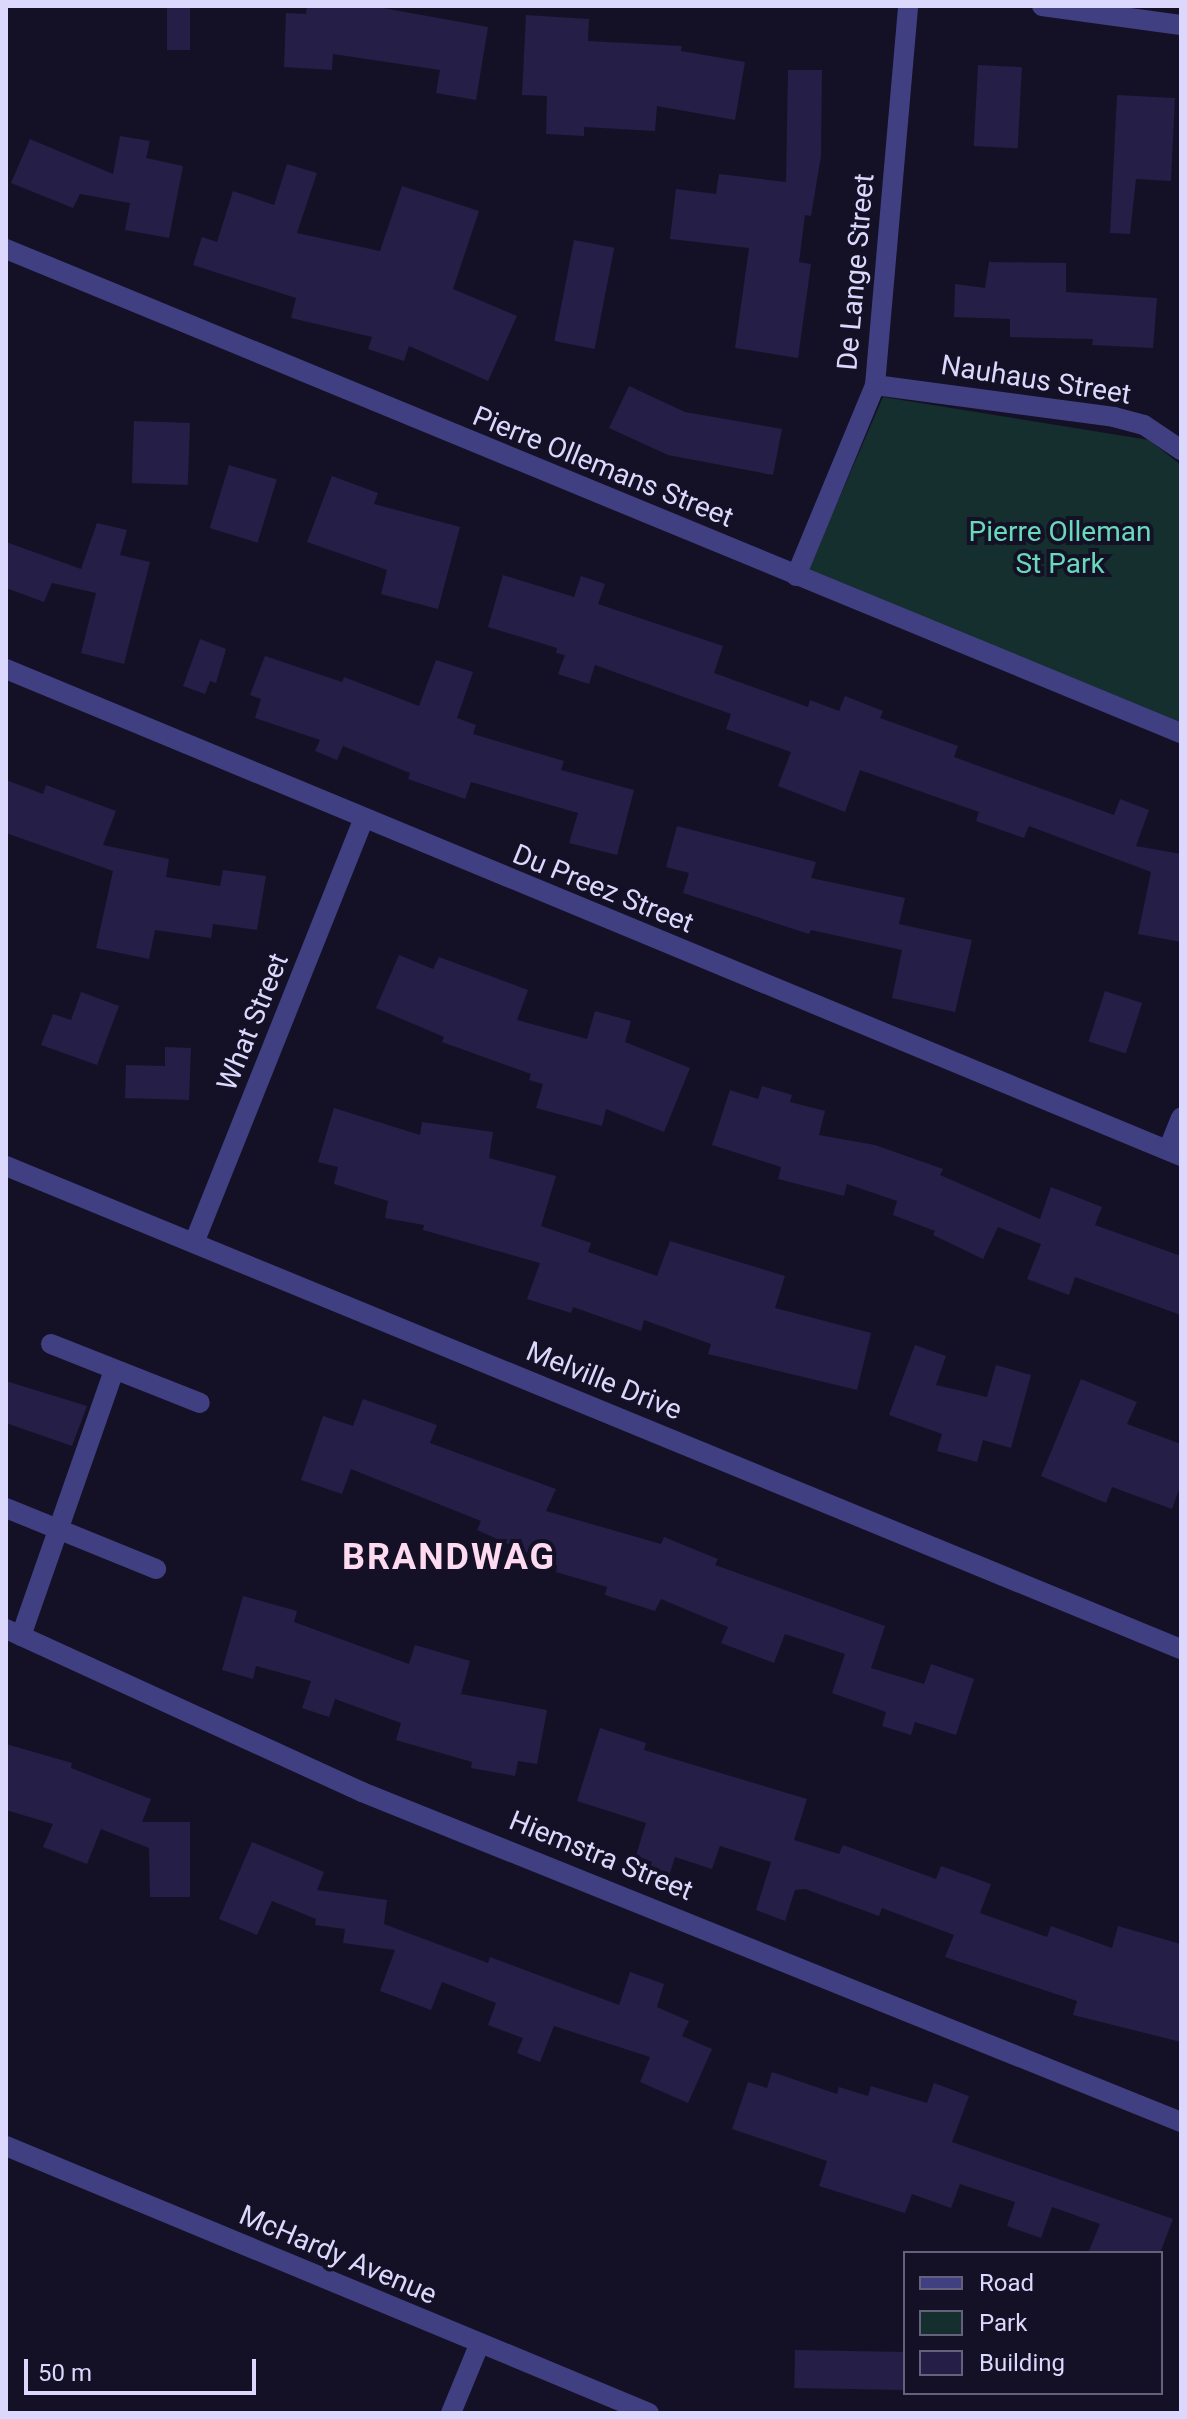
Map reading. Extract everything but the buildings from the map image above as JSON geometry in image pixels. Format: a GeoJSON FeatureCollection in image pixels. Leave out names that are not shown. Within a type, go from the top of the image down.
{"type":"FeatureCollection","features":[{"type":"Feature","properties":{"kind":"street","name":"De Lange Street"},"geometry":{"type":"LineString","coordinates":[[796,576],[875,385],[908,6]]}},
{"type":"Feature","properties":{"kind":"street"},"geometry":{"type":"LineString","coordinates":[[1042,6],[1181,25]]}},
{"type":"Feature","properties":{"kind":"street","name":"Pierre Ollemans Street"},"geometry":{"type":"LineString","coordinates":[[6,249],[1181,733]]}},
{"type":"Feature","properties":{"kind":"street","name":"Nauhaus Street"},"geometry":{"type":"LineString","coordinates":[[875,385],[1114,417],[1144,425],[1181,450]]}},
{"type":"Feature","properties":{"kind":"street","name":"Du Preez Street"},"geometry":{"type":"LineString","coordinates":[[6,669],[363,821],[1174,1153]]}},
{"type":"Feature","properties":{"kind":"street","name":"What Street"},"geometry":{"type":"LineString","coordinates":[[194,1243],[363,821]]}},
{"type":"Feature","properties":{"kind":"street"},"geometry":{"type":"LineString","coordinates":[[1174,1153],[1181,1118]]}},
{"type":"Feature","properties":{"kind":"street","name":"Melville Drive"},"geometry":{"type":"LineString","coordinates":[[6,1166],[1181,1649]]}},
{"type":"Feature","properties":{"kind":"street"},"geometry":{"type":"LineString","coordinates":[[51,1344],[200,1403]]}},
{"type":"Feature","properties":{"kind":"street"},"geometry":{"type":"LineString","coordinates":[[13,1632],[58,1531],[114,1370]]}},
{"type":"Feature","properties":{"kind":"street"},"geometry":{"type":"LineString","coordinates":[[6,1508],[156,1569]]}},
{"type":"Feature","properties":{"kind":"street","name":"Hiemstra Street"},"geometry":{"type":"LineString","coordinates":[[13,1632],[362,1792],[1181,2122]]}},
{"type":"Feature","properties":{"kind":"street","name":"McHardy Avenue"},"geometry":{"type":"LineString","coordinates":[[6,2146],[649,2413]]}},
{"type":"Feature","properties":{"kind":"street"},"geometry":{"type":"LineString","coordinates":[[451,2413],[479,2345]]}},
{"type":"Feature","properties":{"kind":"green space","name":"Pierre Olleman St Park"},"geometry":{"type":"Polygon","coordinates":[[[883,397],[1149,440],[1181,465],[1181,730],[805,577],[883,397]]]}},
{"type":"Feature","properties":{"kind":"district","name":"BRANDWAG"},"geometry":{"type":"Point","coordinates":[449,1558]}}]}
